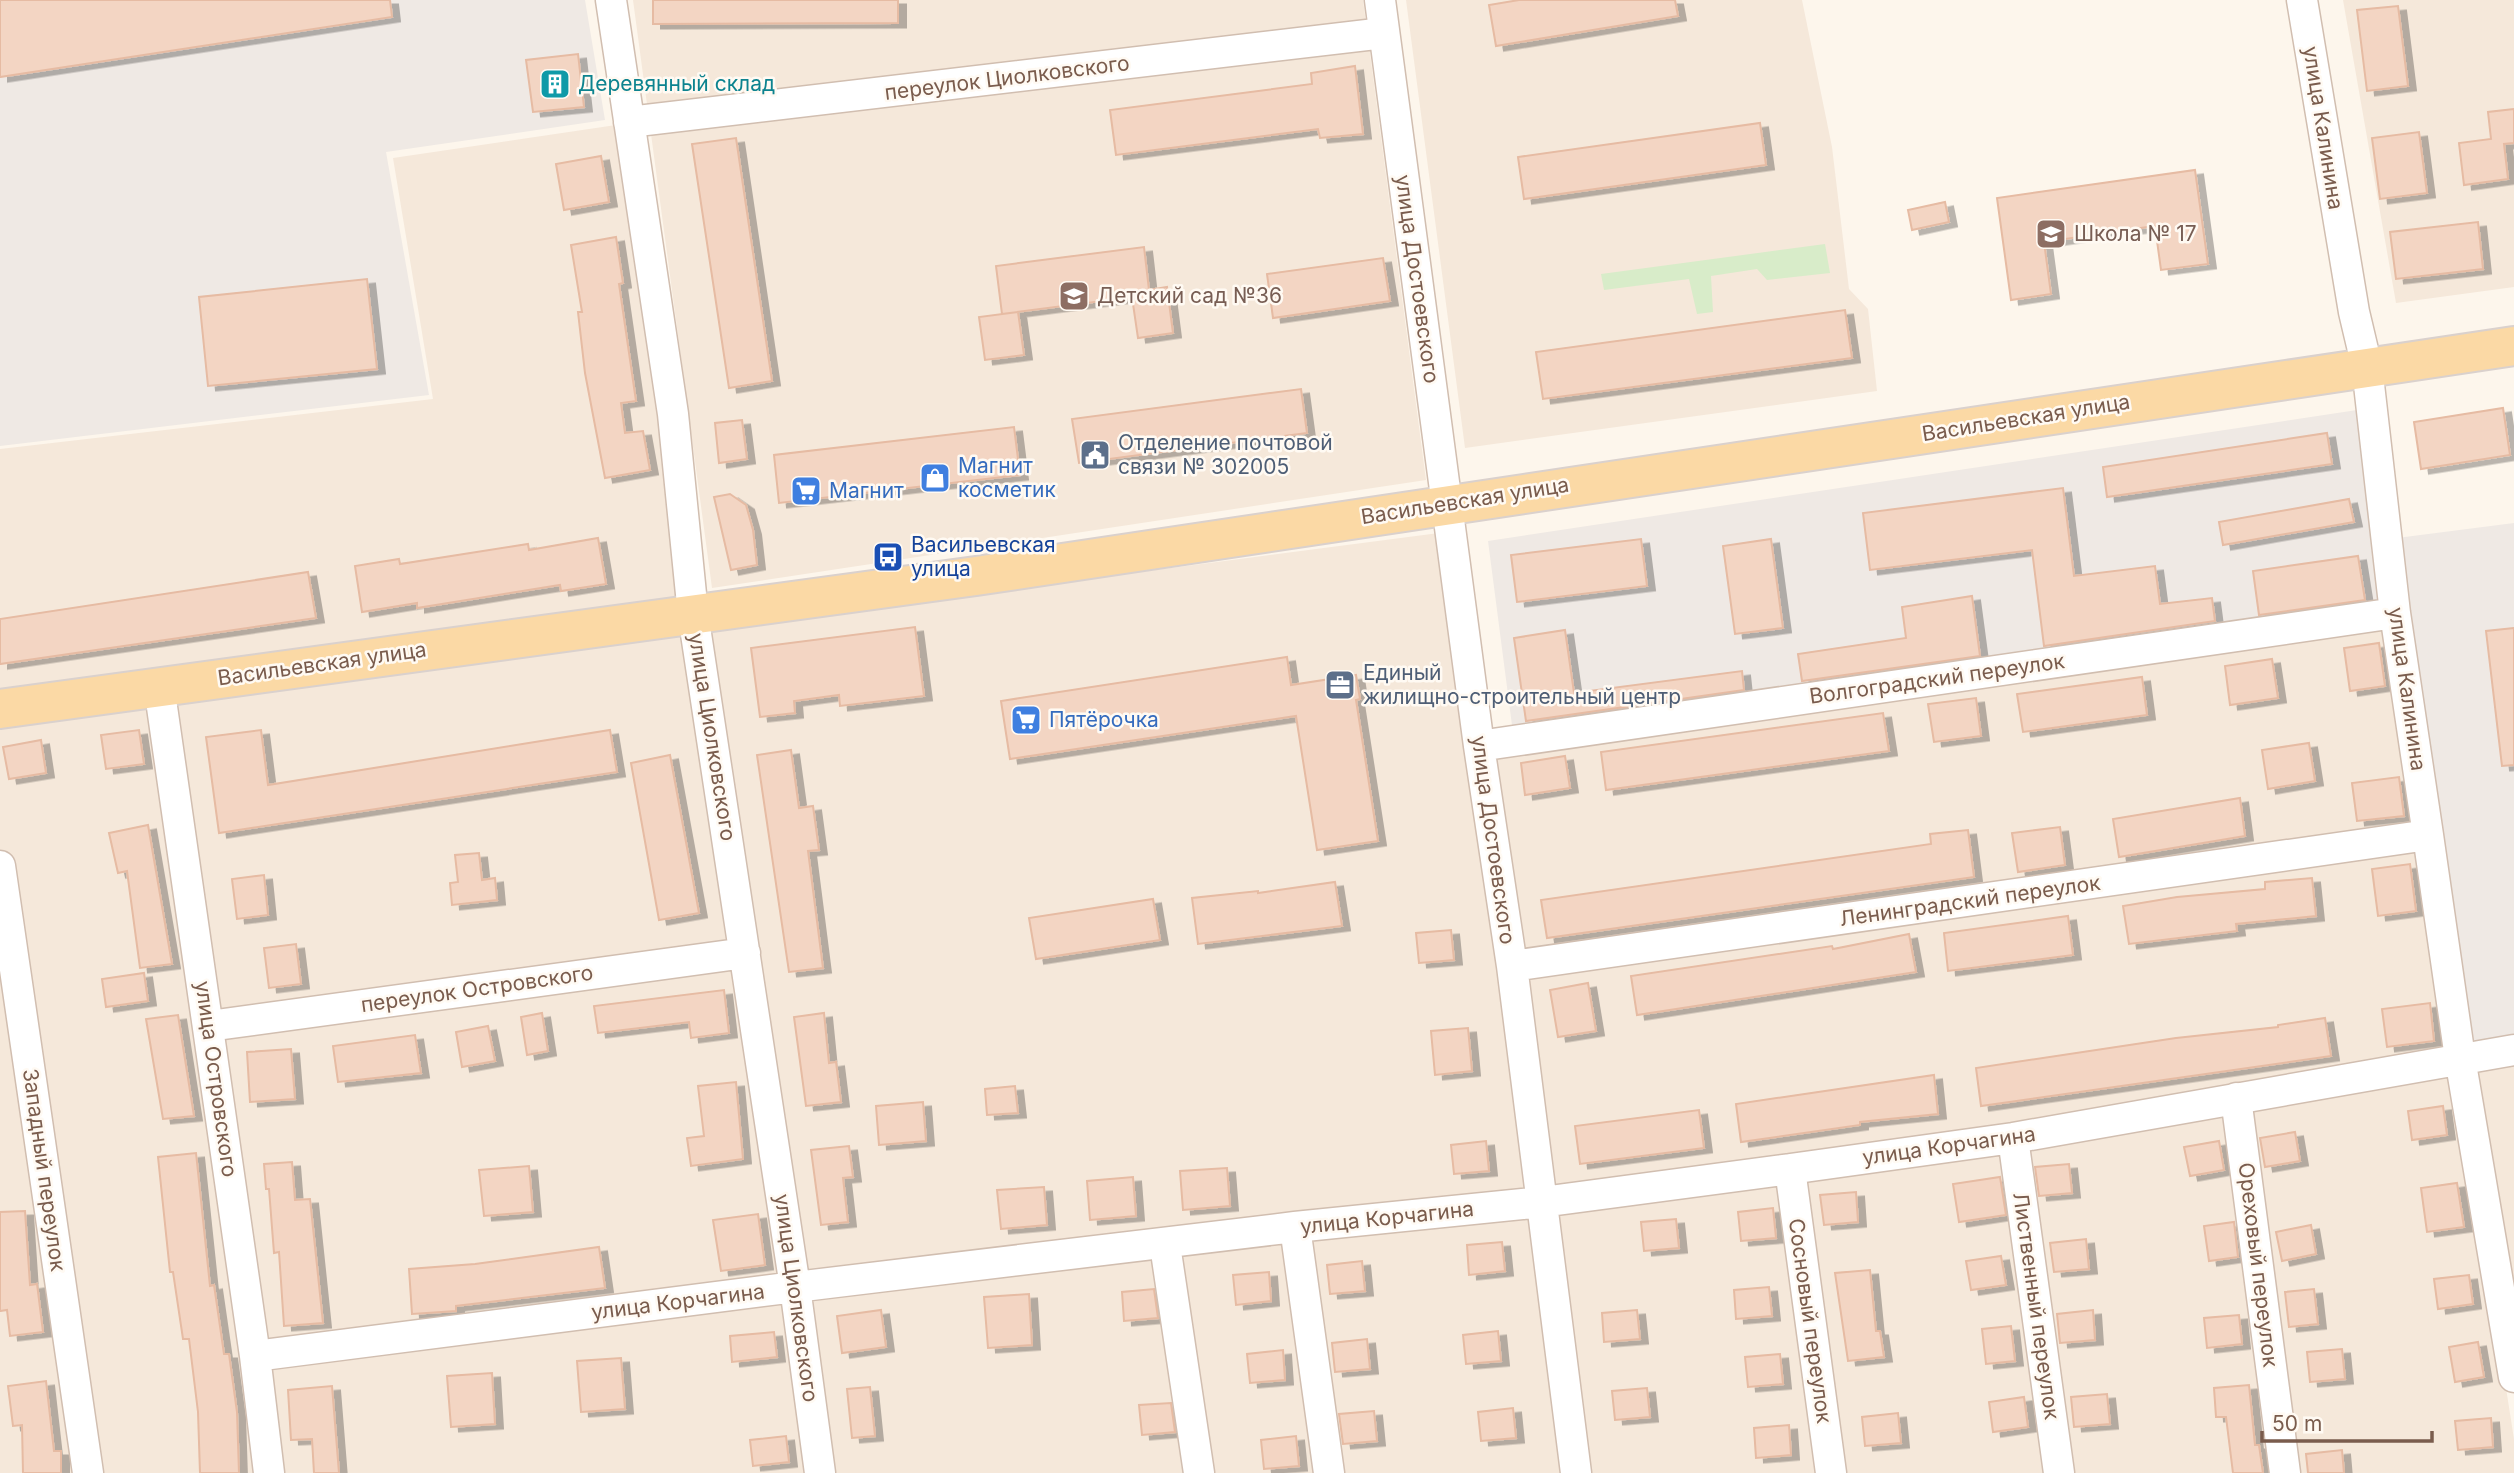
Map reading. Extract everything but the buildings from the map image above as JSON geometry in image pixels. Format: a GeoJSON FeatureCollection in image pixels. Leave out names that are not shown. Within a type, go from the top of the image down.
{"type":"FeatureCollection","features":[{"type":"Feature","properties":{"kind":"main road","name":"Васильевская улица"},"geometry":{"type":"LineString","coordinates":[[0,709],[976,576],[1449,503],[2514,346]]}},
{"type":"Feature","properties":{"kind":"street","name":"улица Циолковского"},"geometry":{"type":"LineString","coordinates":[[611,0],[676,440],[693,614],[795,1287],[820,1473]]}},
{"type":"Feature","properties":{"kind":"street","name":"улица Достоевского"},"geometry":{"type":"LineString","coordinates":[[1380,0],[1449,503],[1479,746],[1511,966],[1576,1473]]}},
{"type":"Feature","properties":{"kind":"street","name":"улица Калинина"},"geometry":{"type":"LineString","coordinates":[[2302,0],[2354,312],[2367,367],[2395,612],[2460,1058],[2512,1345],[2514,1377]]}},
{"type":"Feature","properties":{"kind":"street","name":"переулок Циолковского"},"geometry":{"type":"LineString","coordinates":[[629,122],[1384,33]]}},
{"type":"Feature","properties":{"kind":"street","name":"Волгоградский переулок"},"geometry":{"type":"LineString","coordinates":[[1479,746],[2395,612]]}},
{"type":"Feature","properties":{"kind":"street","name":"улица Островского"},"geometry":{"type":"LineString","coordinates":[[159,686],[209,1026],[269,1473]]}},
{"type":"Feature","properties":{"kind":"street","name":"Ленинградский переулок"},"geometry":{"type":"LineString","coordinates":[[1511,966],[2428,835]]}},
{"type":"Feature","properties":{"kind":"street","name":"Западный переулок"},"geometry":{"type":"LineString","coordinates":[[0,866],[88,1473]]}},
{"type":"Feature","properties":{"kind":"street","name":"переулок Островского"},"geometry":{"type":"LineString","coordinates":[[209,1026],[745,953]]}},
{"type":"Feature","properties":{"kind":"street","name":"улица Корчагина"},"geometry":{"type":"LineString","coordinates":[[255,1356],[795,1287],[1165,1245],[1295,1227],[1542,1202],[1790,1169],[2013,1138],[2514,1050]]}},
{"type":"Feature","properties":{"kind":"street","name":"Ореховый переулок"},"geometry":{"type":"LineString","coordinates":[[2236,1098],[2285,1473]]}},
{"type":"Feature","properties":{"kind":"street","name":"Лиственный переулок"},"geometry":{"type":"LineString","coordinates":[[2013,1138],[2059,1473]]}},
{"type":"Feature","properties":{"kind":"street","name":"Сосновый переулок"},"geometry":{"type":"LineString","coordinates":[[1790,1169],[1831,1473]]}},
{"type":"Feature","properties":{"kind":"street"},"geometry":{"type":"LineString","coordinates":[[1295,1227],[1329,1473]]}},
{"type":"Feature","properties":{"kind":"street"},"geometry":{"type":"LineString","coordinates":[[1165,1245],[1199,1473]]}},
{"type":"Feature","properties":{"kind":"shaded area"},"geometry":{"type":"Polygon","coordinates":[[[0,0],[585,0],[605,120],[386,152],[429,395],[0,446],[0,0]]]}},
{"type":"Feature","properties":{"kind":"shaded area"},"geometry":{"type":"Polygon","coordinates":[[[633,0],[1363,0],[1426,480],[712,588],[633,0]]]}},
{"type":"Feature","properties":{"kind":"shaded area"},"geometry":{"type":"Polygon","coordinates":[[[1406,0],[1802,0],[1832,147],[1849,289],[1868,309],[1877,391],[1465,448],[1406,0]]]}},
{"type":"Feature","properties":{"kind":"shaded area"},"geometry":{"type":"Polygon","coordinates":[[[2343,0],[2514,0],[2514,287],[2396,303],[2343,0]]]}},
{"type":"Feature","properties":{"kind":"shaded area"},"geometry":{"type":"Polygon","coordinates":[[[616,125],[686,608],[0,703],[0,449],[433,399],[393,158],[616,125]]]}},
{"type":"Feature","properties":{"kind":"shaded area"},"geometry":{"type":"Polygon","coordinates":[[[2357,410],[2388,606],[1513,733],[1488,541],[2357,410]]]}},
{"type":"Feature","properties":{"kind":"shaded area"},"geometry":{"type":"Polygon","coordinates":[[[2514,523],[2514,1043],[2466,1051],[2397,538],[2514,523]]]}},
{"type":"Feature","properties":{"kind":"shaded area"},"geometry":{"type":"Polygon","coordinates":[[[1439,533],[1474,756],[2390,622],[2514,1439],[2514,1473],[0,1473],[0,721],[1439,533]]]}},
{"type":"Feature","properties":{"kind":"shaded area"},"geometry":{"type":"Polygon","coordinates":[[[2514,1057],[2514,1373],[2468,1063],[2514,1057]]]}},
{"type":"Feature","properties":{"kind":"green space"},"geometry":{"type":"Polygon","coordinates":[[[1825,244],[1830,273],[1767,280],[1757,269],[1711,276],[1713,312],[1697,314],[1689,279],[1604,290],[1601,274],[1825,244]]]}},
{"type":"Feature","properties":{"kind":"place","name":"Деревянный склад"},"geometry":{"type":"Point","coordinates":[555,84]}},
{"type":"Feature","properties":{"kind":"place","name":"Школа № 17"},"geometry":{"type":"Point","coordinates":[2051,234]}},
{"type":"Feature","properties":{"kind":"place","name":"Детский сад №36"},"geometry":{"type":"Point","coordinates":[1074,296]}},
{"type":"Feature","properties":{"kind":"place","name":"Отделение почтовой связи № 302005"},"geometry":{"type":"Point","coordinates":[1095,455]}},
{"type":"Feature","properties":{"kind":"place","name":"Магнит косметик"},"geometry":{"type":"Point","coordinates":[935,478]}},
{"type":"Feature","properties":{"kind":"place","name":"Магнит"},"geometry":{"type":"Point","coordinates":[806,491]}},
{"type":"Feature","properties":{"kind":"place","name":"Васильевская улица"},"geometry":{"type":"Point","coordinates":[888,557]}},
{"type":"Feature","properties":{"kind":"place","name":"Единый жилищно-строительный центр"},"geometry":{"type":"Point","coordinates":[1340,685]}},
{"type":"Feature","properties":{"kind":"place","name":"Пятёрочка"},"geometry":{"type":"Point","coordinates":[1026,720]}}]}
